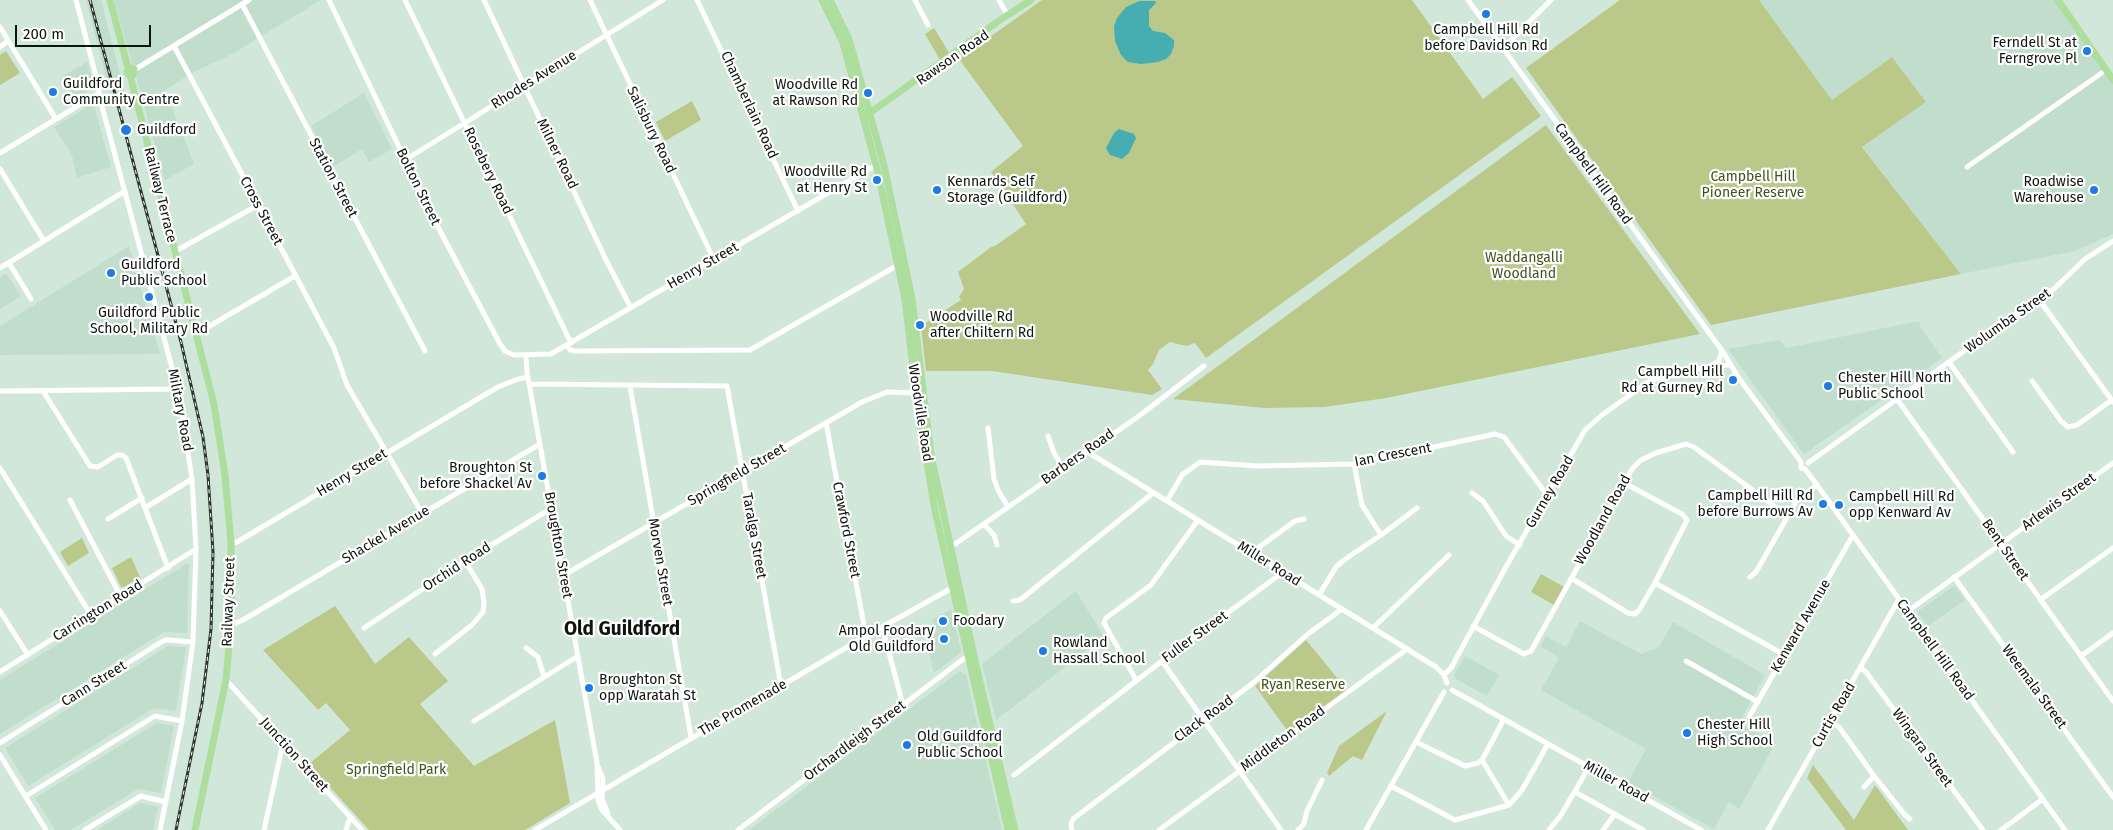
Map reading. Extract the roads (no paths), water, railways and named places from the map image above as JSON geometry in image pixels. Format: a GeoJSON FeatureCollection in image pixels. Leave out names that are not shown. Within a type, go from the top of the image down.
{"type":"FeatureCollection","features":[{"type":"Feature","properties":{"kind":"main road","name":"Railway Terrace"},"geometry":{"type":"LineString","coordinates":[[110,0],[131,71],[174,252],[206,373]]}},
{"type":"Feature","properties":{"kind":"main road","name":"Woodville Road"},"geometry":{"type":"LineString","coordinates":[[822,0],[843,43],[876,165],[905,299],[931,455],[1008,830]]}},
{"type":"Feature","properties":{"kind":"main road","name":"Woodville Road"},"geometry":{"type":"LineString","coordinates":[[830,0],[849,39],[884,165],[912,299],[916,363]]}},
{"type":"Feature","properties":{"kind":"main road","name":"Rawson Road"},"geometry":{"type":"LineString","coordinates":[[863,118],[1031,0]]}},
{"type":"Feature","properties":{"kind":"main road"},"geometry":{"type":"LineString","coordinates":[[2058,0],[2113,80]]}},
{"type":"Feature","properties":{"kind":"main road","name":"Railway Street"},"geometry":{"type":"LineString","coordinates":[[195,830],[226,680],[231,624],[231,543],[225,475],[214,404],[206,373]]}},
{"type":"Feature","properties":{"kind":"main road","name":"Woodville Road"},"geometry":{"type":"LineString","coordinates":[[919,385],[916,393],[935,511],[952,588],[971,655],[1015,830]]}},
{"type":"Feature","properties":{"kind":"street","name":"Military Road"},"geometry":{"type":"LineString","coordinates":[[76,0],[177,389],[192,479],[196,550],[193,642],[182,721],[160,830]]}},
{"type":"Feature","properties":{"kind":"street"},"geometry":{"type":"LineString","coordinates":[[131,71],[249,0]]}},
{"type":"Feature","properties":{"kind":"street","name":"Bolton Street"},"geometry":{"type":"LineString","coordinates":[[329,0],[430,212],[500,344],[511,355],[526,356]]}},
{"type":"Feature","properties":{"kind":"street","name":"Rosebery Road"},"geometry":{"type":"LineString","coordinates":[[405,0],[465,122],[569,344]]}},
{"type":"Feature","properties":{"kind":"street","name":"Milner Road"},"geometry":{"type":"LineString","coordinates":[[484,0],[606,260],[631,308]]}},
{"type":"Feature","properties":{"kind":"street","name":"Salisbury Road"},"geometry":{"type":"LineString","coordinates":[[590,0],[714,260]]}},
{"type":"Feature","properties":{"kind":"street","name":"Rhodes Avenue"},"geometry":{"type":"LineString","coordinates":[[405,160],[663,0]]}},
{"type":"Feature","properties":{"kind":"street","name":"Chamberlain Road"},"geometry":{"type":"LineString","coordinates":[[697,0],[798,211]]}},
{"type":"Feature","properties":{"kind":"street"},"geometry":{"type":"LineString","coordinates":[[915,0],[928,24]]}},
{"type":"Feature","properties":{"kind":"street"},"geometry":{"type":"LineString","coordinates":[[999,0],[1008,16]]}},
{"type":"Feature","properties":{"kind":"street","name":"Campbell Hill Road"},"geometry":{"type":"LineString","coordinates":[[1468,0],[1714,341],[1728,365],[1801,462],[1805,461],[1817,485],[2065,830]]}},
{"type":"Feature","properties":{"kind":"street"},"geometry":{"type":"LineString","coordinates":[[1503,48],[1551,0]]}},
{"type":"Feature","properties":{"kind":"street","name":"Station Street"},"geometry":{"type":"LineString","coordinates":[[242,4],[425,352]]}},
{"type":"Feature","properties":{"kind":"street"},"geometry":{"type":"LineString","coordinates":[[0,28],[56,119]]}},
{"type":"Feature","properties":{"kind":"street"},"geometry":{"type":"LineString","coordinates":[[0,47],[8,41]]}},
{"type":"Feature","properties":{"kind":"street","name":"Cross Street"},"geometry":{"type":"LineString","coordinates":[[174,46],[339,360],[347,385],[422,513]]}},
{"type":"Feature","properties":{"kind":"street"},"geometry":{"type":"LineString","coordinates":[[1967,167],[2106,70]]}},
{"type":"Feature","properties":{"kind":"street"},"geometry":{"type":"LineString","coordinates":[[0,153],[99,93]]}},
{"type":"Feature","properties":{"kind":"street","name":"Henry Street"},"geometry":{"type":"LineString","coordinates":[[526,356],[551,354],[876,165]]}},
{"type":"Feature","properties":{"kind":"street"},"geometry":{"type":"LineString","coordinates":[[0,169],[44,241]]}},
{"type":"Feature","properties":{"kind":"street"},"geometry":{"type":"LineString","coordinates":[[0,268],[124,190]]}},
{"type":"Feature","properties":{"kind":"street"},"geometry":{"type":"LineString","coordinates":[[174,252],[258,205]]}},
{"type":"Feature","properties":{"kind":"street","name":"Wolumba Street"},"geometry":{"type":"LineString","coordinates":[[1806,466],[2038,298],[2062,283],[2084,259],[2113,241]]}},
{"type":"Feature","properties":{"kind":"street"},"geometry":{"type":"LineString","coordinates":[[9,263],[31,299]]}},
{"type":"Feature","properties":{"kind":"street"},"geometry":{"type":"LineString","coordinates":[[569,344],[570,350],[575,351],[750,350],[898,264]]}},
{"type":"Feature","properties":{"kind":"street"},"geometry":{"type":"LineString","coordinates":[[196,334],[295,276]]}},
{"type":"Feature","properties":{"kind":"street"},"geometry":{"type":"LineString","coordinates":[[2032,381],[2060,421],[2068,426],[2077,425],[2112,401],[2038,298]]}},
{"type":"Feature","properties":{"kind":"street"},"geometry":{"type":"LineString","coordinates":[[1707,367],[1718,361],[1719,350]]}},
{"type":"Feature","properties":{"kind":"street","name":"Campbell Hill Road"},"geometry":{"type":"LineString","coordinates":[[1719,350],[1733,366],[1737,375]]}},
{"type":"Feature","properties":{"kind":"street","name":"Broughton Street"},"geometry":{"type":"LineString","coordinates":[[526,356],[527,374],[597,763],[603,779],[602,799],[608,814],[620,830]]}},
{"type":"Feature","properties":{"kind":"street"},"geometry":{"type":"LineString","coordinates":[[1949,362],[2013,452]]}},
{"type":"Feature","properties":{"kind":"street","name":"Gurney Road"},"geometry":{"type":"LineString","coordinates":[[1444,675],[1451,668],[1548,493],[1591,422],[1651,380],[1707,367],[1728,365]]}},
{"type":"Feature","properties":{"kind":"street","name":"Barbers Road"},"geometry":{"type":"LineString","coordinates":[[950,546],[1139,416],[1204,366]]}},
{"type":"Feature","properties":{"kind":"street","name":"Henry Street"},"geometry":{"type":"LineString","coordinates":[[231,543],[236,542],[498,387],[527,374]]}},
{"type":"Feature","properties":{"kind":"street"},"geometry":{"type":"LineString","coordinates":[[530,384],[630,386]]}},
{"type":"Feature","properties":{"kind":"street","name":"Taralga Street"},"geometry":{"type":"LineString","coordinates":[[630,386],[727,386],[781,686]]}},
{"type":"Feature","properties":{"kind":"street","name":"Morven Street"},"geometry":{"type":"LineString","coordinates":[[630,386],[692,737]]}},
{"type":"Feature","properties":{"kind":"street"},"geometry":{"type":"LineString","coordinates":[[0,391],[177,389]]}},
{"type":"Feature","properties":{"kind":"street","name":"Springfield Street"},"geometry":{"type":"LineString","coordinates":[[564,576],[826,423],[881,394],[894,391],[916,393]]}},
{"type":"Feature","properties":{"kind":"street"},"geometry":{"type":"LineString","coordinates":[[43,392],[90,466],[98,466],[120,455],[127,460],[168,568]]}},
{"type":"Feature","properties":{"kind":"street","name":"Bent Street"},"geometry":{"type":"LineString","coordinates":[[1897,399],[2113,701]]}},
{"type":"Feature","properties":{"kind":"street","name":"Crawford Street"},"geometry":{"type":"LineString","coordinates":[[826,423],[866,636]]}},
{"type":"Feature","properties":{"kind":"street"},"geometry":{"type":"LineString","coordinates":[[988,428],[994,479],[1008,507]]}},
{"type":"Feature","properties":{"kind":"street","name":"Ian Crescent"},"geometry":{"type":"LineString","coordinates":[[1167,501],[1182,475],[1200,462],[1257,466],[1354,464],[1500,434],[1544,491],[1548,493]]}},
{"type":"Feature","properties":{"kind":"street"},"geometry":{"type":"LineString","coordinates":[[1048,436],[1054,454],[1063,467]]}},
{"type":"Feature","properties":{"kind":"street","name":"Shackel Avenue"},"geometry":{"type":"LineString","coordinates":[[231,624],[251,615],[540,444]]}},
{"type":"Feature","properties":{"kind":"street","name":"Woodland Road"},"geometry":{"type":"LineString","coordinates":[[1473,626],[1524,654],[1530,651],[1632,469],[1642,460],[1656,453],[1686,444],[1694,447],[1788,516]]}},
{"type":"Feature","properties":{"kind":"street","name":"Miller Road"},"geometry":{"type":"LineString","coordinates":[[1086,451],[1436,667],[1444,675],[1447,682]]}},
{"type":"Feature","properties":{"kind":"street","name":"Arlewis Street"},"geometry":{"type":"LineString","coordinates":[[1908,611],[2113,463]]}},
{"type":"Feature","properties":{"kind":"street"},"geometry":{"type":"LineString","coordinates":[[1354,464],[1362,505],[1381,535]]}},
{"type":"Feature","properties":{"kind":"street"},"geometry":{"type":"LineString","coordinates":[[0,468],[91,615]]}},
{"type":"Feature","properties":{"kind":"street"},"geometry":{"type":"LineString","coordinates":[[145,508],[192,479]]}},
{"type":"Feature","properties":{"kind":"street"},"geometry":{"type":"LineString","coordinates":[[1571,578],[1628,613],[1635,614],[1655,583],[1687,520],[1682,514],[1624,483]]}},
{"type":"Feature","properties":{"kind":"street"},"geometry":{"type":"LineString","coordinates":[[1750,577],[1756,572],[1797,500],[1817,485]]}},
{"type":"Feature","properties":{"kind":"street"},"geometry":{"type":"LineString","coordinates":[[1013,601],[1020,600],[1154,493]]}},
{"type":"Feature","properties":{"kind":"street"},"geometry":{"type":"LineString","coordinates":[[1472,493],[1483,501],[1506,536],[1520,545]]}},
{"type":"Feature","properties":{"kind":"street"},"geometry":{"type":"LineString","coordinates":[[108,519],[142,498]]}},
{"type":"Feature","properties":{"kind":"street"},"geometry":{"type":"LineString","coordinates":[[70,500],[121,597]]}},
{"type":"Feature","properties":{"kind":"street","name":"Orchid Road"},"geometry":{"type":"LineString","coordinates":[[364,628],[552,508]]}},
{"type":"Feature","properties":{"kind":"street"},"geometry":{"type":"LineString","coordinates":[[1318,594],[1340,564],[1417,508]]}},
{"type":"Feature","properties":{"kind":"street"},"geometry":{"type":"LineString","coordinates":[[1251,553],[1296,521],[1304,519]]}},
{"type":"Feature","properties":{"kind":"street"},"geometry":{"type":"LineString","coordinates":[[1136,680],[1104,623],[1106,618],[1151,585],[1198,520]]}},
{"type":"Feature","properties":{"kind":"street"},"geometry":{"type":"LineString","coordinates":[[984,524],[994,535],[997,545]]}},
{"type":"Feature","properties":{"kind":"street","name":"Kenward Avenue"},"geometry":{"type":"LineString","coordinates":[[1749,717],[1853,535]]}},
{"type":"Feature","properties":{"kind":"street"},"geometry":{"type":"LineString","coordinates":[[2040,600],[2113,548]]}},
{"type":"Feature","properties":{"kind":"street","name":"Carrington Road"},"geometry":{"type":"LineString","coordinates":[[0,672],[196,550]]}},
{"type":"Feature","properties":{"kind":"street"},"geometry":{"type":"LineString","coordinates":[[1373,627],[1449,555]]}},
{"type":"Feature","properties":{"kind":"street"},"geometry":{"type":"LineString","coordinates":[[435,654],[472,625],[483,612],[482,589],[465,562]]}},
{"type":"Feature","properties":{"kind":"street","name":"Fuller Street"},"geometry":{"type":"LineString","coordinates":[[1014,775],[1136,680],[1282,573]]}},
{"type":"Feature","properties":{"kind":"street","name":"Weemala Street"},"geometry":{"type":"LineString","coordinates":[[1954,577],[2113,797]]}},
{"type":"Feature","properties":{"kind":"street"},"geometry":{"type":"LineString","coordinates":[[1655,583],[1785,655]]}},
{"type":"Feature","properties":{"kind":"street","name":"The Promenade"},"geometry":{"type":"LineString","coordinates":[[535,830],[866,636],[952,588]]}},
{"type":"Feature","properties":{"kind":"street","name":"Curtis Road"},"geometry":{"type":"LineString","coordinates":[[1771,829],[1900,599]]}},
{"type":"Feature","properties":{"kind":"street","name":"Clack Road"},"geometry":{"type":"LineString","coordinates":[[1072,830],[1073,818],[1253,684],[1308,634],[1342,609]]}},
{"type":"Feature","properties":{"kind":"street"},"geometry":{"type":"LineString","coordinates":[[0,611],[28,655]]}},
{"type":"Feature","properties":{"kind":"street"},"geometry":{"type":"LineString","coordinates":[[882,627],[903,705]]}},
{"type":"Feature","properties":{"kind":"street"},"geometry":{"type":"LineString","coordinates":[[2080,656],[2113,633]]}},
{"type":"Feature","properties":{"kind":"street","name":"Cann Street"},"geometry":{"type":"LineString","coordinates":[[0,743],[163,641],[193,642]]}},
{"type":"Feature","properties":{"kind":"street"},"geometry":{"type":"LineString","coordinates":[[526,648],[538,656],[544,677]]}},
{"type":"Feature","properties":{"kind":"street","name":"Middleton Road"},"geometry":{"type":"LineString","coordinates":[[1159,830],[1407,649]]}},
{"type":"Feature","properties":{"kind":"street","name":"Orchardleigh Street"},"geometry":{"type":"LineString","coordinates":[[738,830],[971,655]]}},
{"type":"Feature","properties":{"kind":"street"},"geometry":{"type":"LineString","coordinates":[[474,721],[578,656]]}},
{"type":"Feature","properties":{"kind":"street"},"geometry":{"type":"LineString","coordinates":[[1162,661],[1240,770],[1280,830]]}},
{"type":"Feature","properties":{"kind":"street"},"geometry":{"type":"LineString","coordinates":[[1686,661],[1758,702]]}},
{"type":"Feature","properties":{"kind":"street","name":"Wingara Street"},"geometry":{"type":"LineString","coordinates":[[1861,668],[1866,672],[1983,830]]}},
{"type":"Feature","properties":{"kind":"street","name":"Junction Street"},"geometry":{"type":"LineString","coordinates":[[226,680],[362,830]]}},
{"type":"Feature","properties":{"kind":"street"},"geometry":{"type":"LineString","coordinates":[[1366,830],[1444,692],[1442,686],[1447,682],[1451,684],[1452,690],[1448,693],[1444,692]]}},
{"type":"Feature","properties":{"kind":"street","name":"Miller Road"},"geometry":{"type":"LineString","coordinates":[[1452,690],[1701,830]]}},
{"type":"Feature","properties":{"kind":"street"},"geometry":{"type":"LineString","coordinates":[[26,796],[155,716],[182,721]]}},
{"type":"Feature","properties":{"kind":"street"},"geometry":{"type":"LineString","coordinates":[[1416,742],[1460,766],[1478,763],[1482,760],[1504,719]]}},
{"type":"Feature","properties":{"kind":"street"},"geometry":{"type":"LineString","coordinates":[[1830,721],[1839,727],[1874,776],[1910,819]]}},
{"type":"Feature","properties":{"kind":"street"},"geometry":{"type":"LineString","coordinates":[[264,830],[283,742]]}},
{"type":"Feature","properties":{"kind":"street"},"geometry":{"type":"LineString","coordinates":[[1391,786],[1456,820],[1510,805],[1522,790],[1548,744]]}},
{"type":"Feature","properties":{"kind":"street"},"geometry":{"type":"LineString","coordinates":[[0,755],[46,830]]}},
{"type":"Feature","properties":{"kind":"street"},"geometry":{"type":"LineString","coordinates":[[1482,760],[1510,805]]}},
{"type":"Feature","properties":{"kind":"street"},"geometry":{"type":"LineString","coordinates":[[1549,830],[1575,792],[1589,767]]}},
{"type":"Feature","properties":{"kind":"street"},"geometry":{"type":"LineString","coordinates":[[1864,787],[1874,776]]}},
{"type":"Feature","properties":{"kind":"street"},"geometry":{"type":"LineString","coordinates":[[1298,830],[1304,824],[1322,780]]}},
{"type":"Feature","properties":{"kind":"street"},"geometry":{"type":"LineString","coordinates":[[1575,792],[1643,830]]}},
{"type":"Feature","properties":{"kind":"street"},"geometry":{"type":"LineString","coordinates":[[85,830],[141,796],[166,802]]}},
{"type":"Feature","properties":{"kind":"street"},"geometry":{"type":"LineString","coordinates":[[2001,830],[2043,799]]}},
{"type":"Feature","properties":{"kind":"street"},"geometry":{"type":"LineString","coordinates":[[1603,830],[1616,814]]}},
{"type":"Feature","properties":{"kind":"street"},"geometry":{"type":"LineString","coordinates":[[346,830],[352,818]]}},
{"type":"Feature","properties":{"kind":"water"},"geometry":{"type":"Polygon","coordinates":[[[1139,1],[1155,1],[1156,3],[1149,10],[1149,26],[1153,31],[1165,33],[1174,40],[1171,54],[1166,59],[1141,64],[1128,62],[1121,55],[1115,41],[1114,26],[1117,18],[1126,7],[1139,1]]]}},
{"type":"Feature","properties":{"kind":"water"},"geometry":{"type":"Polygon","coordinates":[[[1119,129],[1134,134],[1136,138],[1129,153],[1122,159],[1110,155],[1106,148],[1114,133],[1119,129]]]}},
{"type":"Feature","properties":{"kind":"railway"},"geometry":{"type":"LineString","coordinates":[[90,0],[181,342],[203,437],[208,475],[213,552],[211,629],[202,703],[176,830]]}},
{"type":"Feature","properties":{"kind":"place","name":"Campbell Hill Rd before Davidson Rd"},"geometry":{"type":"Point","coordinates":[1486,14]}},
{"type":"Feature","properties":{"kind":"place","name":"Ferndell St at Ferngrove Pl"},"geometry":{"type":"Point","coordinates":[2087,51]}},
{"type":"Feature","properties":{"kind":"place","name":"Guildford Community Centre"},"geometry":{"type":"Point","coordinates":[53,92]}},
{"type":"Feature","properties":{"kind":"place","name":"Woodville Rd at Rawson Rd"},"geometry":{"type":"Point","coordinates":[868,93]}},
{"type":"Feature","properties":{"kind":"place","name":"Guildford"},"geometry":{"type":"Point","coordinates":[126,130]}},
{"type":"Feature","properties":{"kind":"place","name":"Woodville Rd at Henry St"},"geometry":{"type":"Point","coordinates":[877,180]}},
{"type":"Feature","properties":{"kind":"place","name":"Kennards Self Storage (Guildford)"},"geometry":{"type":"Point","coordinates":[937,190]}},
{"type":"Feature","properties":{"kind":"place","name":"Roadwise Warehouse"},"geometry":{"type":"Point","coordinates":[2094,190]}},
{"type":"Feature","properties":{"kind":"place","name":"Guildford Public School"},"geometry":{"type":"Point","coordinates":[111,273]}},
{"type":"Feature","properties":{"kind":"place","name":"Guildford Public School, Military Rd"},"geometry":{"type":"Point","coordinates":[149,297]}},
{"type":"Feature","properties":{"kind":"place","name":"Woodville Rd after Chiltern Rd"},"geometry":{"type":"Point","coordinates":[920,325]}},
{"type":"Feature","properties":{"kind":"place","name":"Campbell Hill Rd at Gurney Rd"},"geometry":{"type":"Point","coordinates":[1733,380]}},
{"type":"Feature","properties":{"kind":"place","name":"Chester Hill North Public School"},"geometry":{"type":"Point","coordinates":[1828,386]}},
{"type":"Feature","properties":{"kind":"place","name":"Broughton St before Shackel Av"},"geometry":{"type":"Point","coordinates":[542,476]}},
{"type":"Feature","properties":{"kind":"place","name":"Campbell Hill Rd before Burrows Av"},"geometry":{"type":"Point","coordinates":[1823,504]}},
{"type":"Feature","properties":{"kind":"place","name":"Campbell Hill Rd opp Kenward Av"},"geometry":{"type":"Point","coordinates":[1839,505]}},
{"type":"Feature","properties":{"kind":"place","name":"Foodary"},"geometry":{"type":"Point","coordinates":[943,621]}},
{"type":"Feature","properties":{"kind":"place","name":"Ampol Foodary Old Guildford"},"geometry":{"type":"Point","coordinates":[944,639]}},
{"type":"Feature","properties":{"kind":"place","name":"Rowland Hassall School"},"geometry":{"type":"Point","coordinates":[1043,651]}},
{"type":"Feature","properties":{"kind":"place","name":"Broughton St opp Waratah St"},"geometry":{"type":"Point","coordinates":[589,688]}},
{"type":"Feature","properties":{"kind":"place","name":"Chester Hill High School"},"geometry":{"type":"Point","coordinates":[1687,733]}},
{"type":"Feature","properties":{"kind":"place","name":"Old Guildford Public School"},"geometry":{"type":"Point","coordinates":[907,745]}},
{"type":"Feature","properties":{"kind":"district","name":"Old Guildford"},"geometry":{"type":"Point","coordinates":[622,630]}},
{"type":"Feature","properties":{"kind":"park label","name":"Campbell Hill Pioneer Reserve"},"geometry":{"type":"Point","coordinates":[1753,186]}},
{"type":"Feature","properties":{"kind":"park label","name":"Waddangalli Woodland"},"geometry":{"type":"Point","coordinates":[1524,266]}},
{"type":"Feature","properties":{"kind":"park label","name":"Ryan Reserve"},"geometry":{"type":"Point","coordinates":[1303,685]}},
{"type":"Feature","properties":{"kind":"park label","name":"Springfield Park"},"geometry":{"type":"Point","coordinates":[396,770]}}]}
